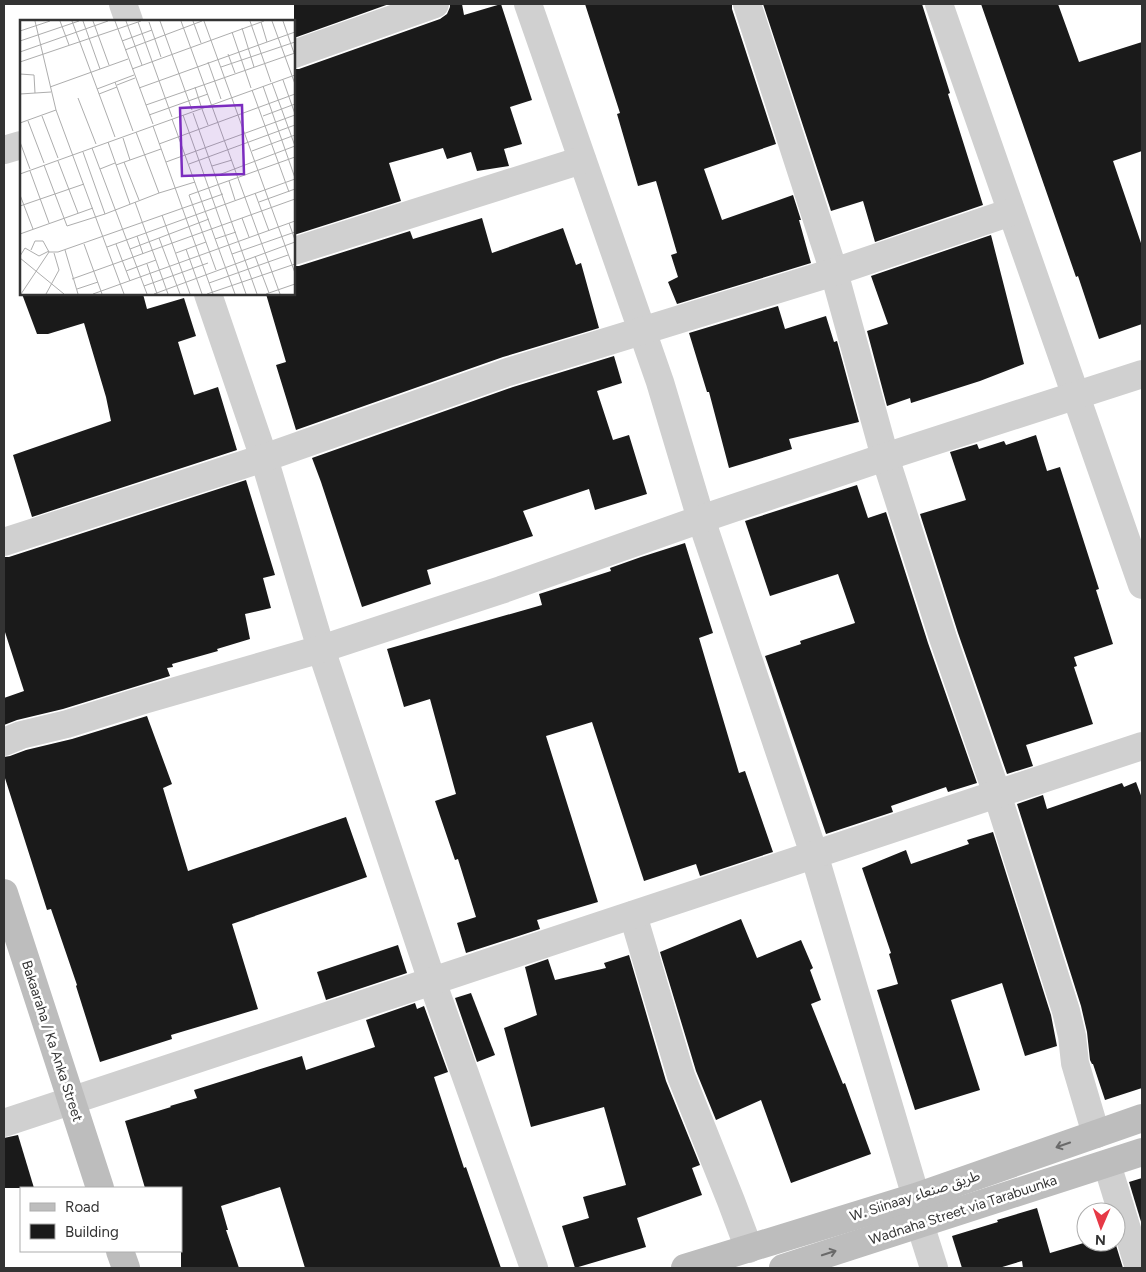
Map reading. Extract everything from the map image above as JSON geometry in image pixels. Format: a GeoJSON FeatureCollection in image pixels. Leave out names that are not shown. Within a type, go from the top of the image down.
{"type":"FeatureCollection","features":[{"type":"Feature","properties":{"kind":"main road","name":"Bakaaraha / Ka Anka Street"},"geometry":{"type":"LineString","coordinates":[[4,893],[100,1187]]}},
{"type":"Feature","properties":{"kind":"main road","name":"W. Siinaay طريق صنعاء"},"geometry":{"type":"LineString","coordinates":[[685,1268],[916,1197],[1142,1118]]}},
{"type":"Feature","properties":{"kind":"main road","name":"Wadnaha Street via Tarabuunka"},"geometry":{"type":"LineString","coordinates":[[783,1268],[1142,1152]]}},
{"type":"Feature","properties":{"kind":"main road"},"geometry":{"type":"LineString","coordinates":[[120,1252],[126,1268]]}},
{"type":"Feature","properties":{"kind":"street"},"geometry":{"type":"LineString","coordinates":[[123,4],[128,20]]}},
{"type":"Feature","properties":{"kind":"street"},"geometry":{"type":"LineString","coordinates":[[295,54],[436,4]]}},
{"type":"Feature","properties":{"kind":"street"},"geometry":{"type":"LineString","coordinates":[[528,4],[660,382],[701,519],[814,854],[916,1197]]}},
{"type":"Feature","properties":{"kind":"street"},"geometry":{"type":"LineString","coordinates":[[747,4],[834,272],[886,457],[943,638],[997,794],[1066,1011],[1072,1036],[1075,1063],[1096,1134]]}},
{"type":"Feature","properties":{"kind":"street"},"geometry":{"type":"LineString","coordinates":[[939,4],[1142,586]]}},
{"type":"Feature","properties":{"kind":"street"},"geometry":{"type":"LineString","coordinates":[[4,150],[20,145]]}},
{"type":"Feature","properties":{"kind":"street"},"geometry":{"type":"LineString","coordinates":[[295,251],[582,160]]}},
{"type":"Feature","properties":{"kind":"street"},"geometry":{"type":"LineString","coordinates":[[4,542],[264,458],[508,372],[834,272],[1011,212]]}},
{"type":"Feature","properties":{"kind":"street"},"geometry":{"type":"LineString","coordinates":[[208,295],[264,458],[322,649],[432,981],[534,1268]]}},
{"type":"Feature","properties":{"kind":"street"},"geometry":{"type":"LineString","coordinates":[[4,742],[21,735],[67,724],[322,649],[501,590],[701,519],[1142,374]]}},
{"type":"Feature","properties":{"kind":"street"},"geometry":{"type":"LineString","coordinates":[[4,1123],[1142,746]]}},
{"type":"Feature","properties":{"kind":"street"},"geometry":{"type":"LineString","coordinates":[[633,915],[682,1076],[748,1249]]}},
{"type":"Feature","properties":{"kind":"street"},"geometry":{"type":"LineString","coordinates":[[1107,1164],[1139,1268]]}},
{"type":"Feature","properties":{"kind":"street"},"geometry":{"type":"LineString","coordinates":[[920,1224],[934,1268]]}},
{"type":"Feature","properties":{"kind":"building"},"geometry":{"type":"Polygon","coordinates":[[[294,4],[389,4],[295,38],[294,4]]]}},
{"type":"Feature","properties":{"kind":"building"},"geometry":{"type":"Polygon","coordinates":[[[450,4],[462,4],[464,15],[501,4],[532,100],[510,107],[522,144],[504,149],[509,166],[477,171],[471,152],[447,159],[443,148],[389,163],[401,201],[295,235],[295,69],[440,19],[447,14],[450,4]]]}},
{"type":"Feature","properties":{"kind":"building"},"geometry":{"type":"Polygon","coordinates":[[[585,4],[732,4],[776,144],[704,169],[722,220],[793,195],[811,263],[677,304],[668,282],[678,277],[671,255],[677,253],[656,181],[638,186],[617,114],[620,113],[585,4]]]}},
{"type":"Feature","properties":{"kind":"building"},"geometry":{"type":"Polygon","coordinates":[[[763,4],[922,4],[983,205],[875,242],[863,201],[831,211],[763,4]]]}},
{"type":"Feature","properties":{"kind":"building"},"geometry":{"type":"Polygon","coordinates":[[[981,4],[1058,4],[1079,62],[1142,42],[1142,151],[1113,161],[1142,246],[1142,324],[1099,339],[981,4]]]}},
{"type":"Feature","properties":{"kind":"building"},"geometry":{"type":"Polygon","coordinates":[[[482,218],[492,253],[563,228],[576,265],[581,263],[599,328],[503,357],[296,430],[276,365],[286,362],[266,295],[295,295],[295,266],[410,231],[413,239],[482,218]]]}},
{"type":"Feature","properties":{"kind":"building"},"geometry":{"type":"Polygon","coordinates":[[[991,235],[1024,364],[980,381],[911,403],[910,398],[887,406],[867,331],[888,324],[871,276],[991,235]]]}},
{"type":"Feature","properties":{"kind":"building"},"geometry":{"type":"Polygon","coordinates":[[[22,295],[143,295],[147,309],[184,298],[196,336],[178,342],[194,395],[218,387],[237,450],[32,517],[13,455],[111,421],[106,397],[84,323],[48,334],[37,334],[22,295]]]}},
{"type":"Feature","properties":{"kind":"building"},"geometry":{"type":"Polygon","coordinates":[[[778,306],[785,329],[826,316],[834,342],[837,341],[859,422],[789,439],[792,449],[729,468],[709,392],[707,392],[689,333],[778,306]]]}},
{"type":"Feature","properties":{"kind":"building"},"geometry":{"type":"Polygon","coordinates":[[[614,356],[622,383],[597,391],[613,440],[629,435],[647,494],[595,510],[589,489],[523,511],[533,536],[427,570],[431,584],[362,607],[312,458],[513,387],[614,356]]]}},
{"type":"Feature","properties":{"kind":"building"},"geometry":{"type":"Polygon","coordinates":[[[1036,435],[1047,471],[1060,467],[1099,589],[1096,590],[1113,644],[1074,657],[1077,666],[1074,667],[1093,724],[1026,745],[1033,766],[1007,774],[958,633],[920,514],[966,500],[950,452],[977,444],[979,449],[1004,441],[1006,445],[1036,435]]]}},
{"type":"Feature","properties":{"kind":"building"},"geometry":{"type":"Polygon","coordinates":[[[246,480],[275,575],[263,578],[271,608],[245,614],[250,639],[217,649],[218,651],[172,664],[173,667],[167,668],[170,676],[4,725],[4,698],[24,691],[4,629],[4,557],[9,557],[246,480]]]}},
{"type":"Feature","properties":{"kind":"building"},"geometry":{"type":"Polygon","coordinates":[[[857,485],[868,518],[886,512],[928,643],[977,783],[948,792],[946,787],[891,806],[893,812],[826,834],[765,656],[801,644],[800,641],[855,623],[838,574],[770,596],[745,521],[857,485]]]}},
{"type":"Feature","properties":{"kind":"building"},"geometry":{"type":"Polygon","coordinates":[[[685,543],[713,633],[699,638],[739,773],[745,771],[773,852],[700,876],[696,864],[644,881],[592,722],[546,736],[598,902],[537,920],[540,929],[466,953],[457,923],[476,917],[458,859],[455,860],[435,801],[456,794],[430,699],[404,707],[387,649],[542,605],[539,594],[611,571],[610,568],[685,543]]]}},
{"type":"Feature","properties":{"kind":"building"},"geometry":{"type":"Polygon","coordinates":[[[147,716],[172,784],[163,788],[188,871],[346,817],[367,877],[232,924],[258,1009],[171,1035],[172,1039],[100,1062],[77,985],[51,909],[47,910],[4,775],[4,757],[147,716]]]}},
{"type":"Feature","properties":{"kind":"building"},"geometry":{"type":"Polygon","coordinates":[[[1136,782],[1142,798],[1142,1088],[1105,1100],[1090,1060],[1087,1032],[1081,1006],[1017,804],[1043,795],[1047,809],[1122,783],[1124,787],[1136,782]]]}},
{"type":"Feature","properties":{"kind":"building"},"geometry":{"type":"Polygon","coordinates":[[[993,832],[1051,1015],[1057,1046],[1025,1056],[1002,983],[951,1000],[980,1090],[915,1110],[877,990],[898,984],[889,954],[891,953],[862,868],[906,850],[911,864],[969,844],[967,840],[993,832]]]}},
{"type":"Feature","properties":{"kind":"building"},"geometry":{"type":"Polygon","coordinates":[[[741,919],[757,958],[801,940],[813,968],[810,970],[821,1000],[811,1004],[843,1084],[845,1083],[871,1154],[791,1183],[761,1100],[716,1120],[696,1071],[660,952],[741,919]]]}},
{"type":"Feature","properties":{"kind":"building"},"geometry":{"type":"Polygon","coordinates":[[[398,945],[407,973],[326,1000],[317,972],[398,945]]]}},
{"type":"Feature","properties":{"kind":"building"},"geometry":{"type":"Polygon","coordinates":[[[629,955],[666,1081],[700,1165],[692,1168],[702,1195],[637,1218],[646,1247],[575,1268],[562,1226],[589,1218],[583,1197],[626,1185],[604,1107],[531,1127],[504,1028],[537,1015],[525,967],[548,959],[555,980],[606,968],[604,963],[629,955]]]}},
{"type":"Feature","properties":{"kind":"building"},"geometry":{"type":"Polygon","coordinates":[[[471,993],[495,1055],[477,1062],[455,998],[471,993]]]}},
{"type":"Feature","properties":{"kind":"building"},"geometry":{"type":"Polygon","coordinates":[[[415,1003],[417,1009],[424,1006],[448,1072],[434,1077],[464,1168],[466,1167],[501,1268],[305,1268],[280,1187],[221,1206],[228,1230],[226,1230],[239,1268],[181,1268],[182,1187],[145,1187],[125,1121],[197,1098],[194,1090],[302,1056],[306,1070],[375,1047],[366,1020],[415,1003]]]}},
{"type":"Feature","properties":{"kind":"building"},"geometry":{"type":"Polygon","coordinates":[[[18,1135],[34,1187],[4,1188],[4,1138],[18,1135]]]}},
{"type":"Feature","properties":{"kind":"building"},"geometry":{"type":"Polygon","coordinates":[[[1142,1178],[1142,1225],[1129,1182],[1142,1178]]]}},
{"type":"Feature","properties":{"kind":"building"},"geometry":{"type":"Polygon","coordinates":[[[1037,1208],[1050,1253],[1076,1245],[1076,1252],[1118,1252],[1123,1268],[1023,1268],[1022,1261],[999,1268],[962,1268],[952,1236],[998,1222],[997,1220],[1037,1208]]]}}]}
